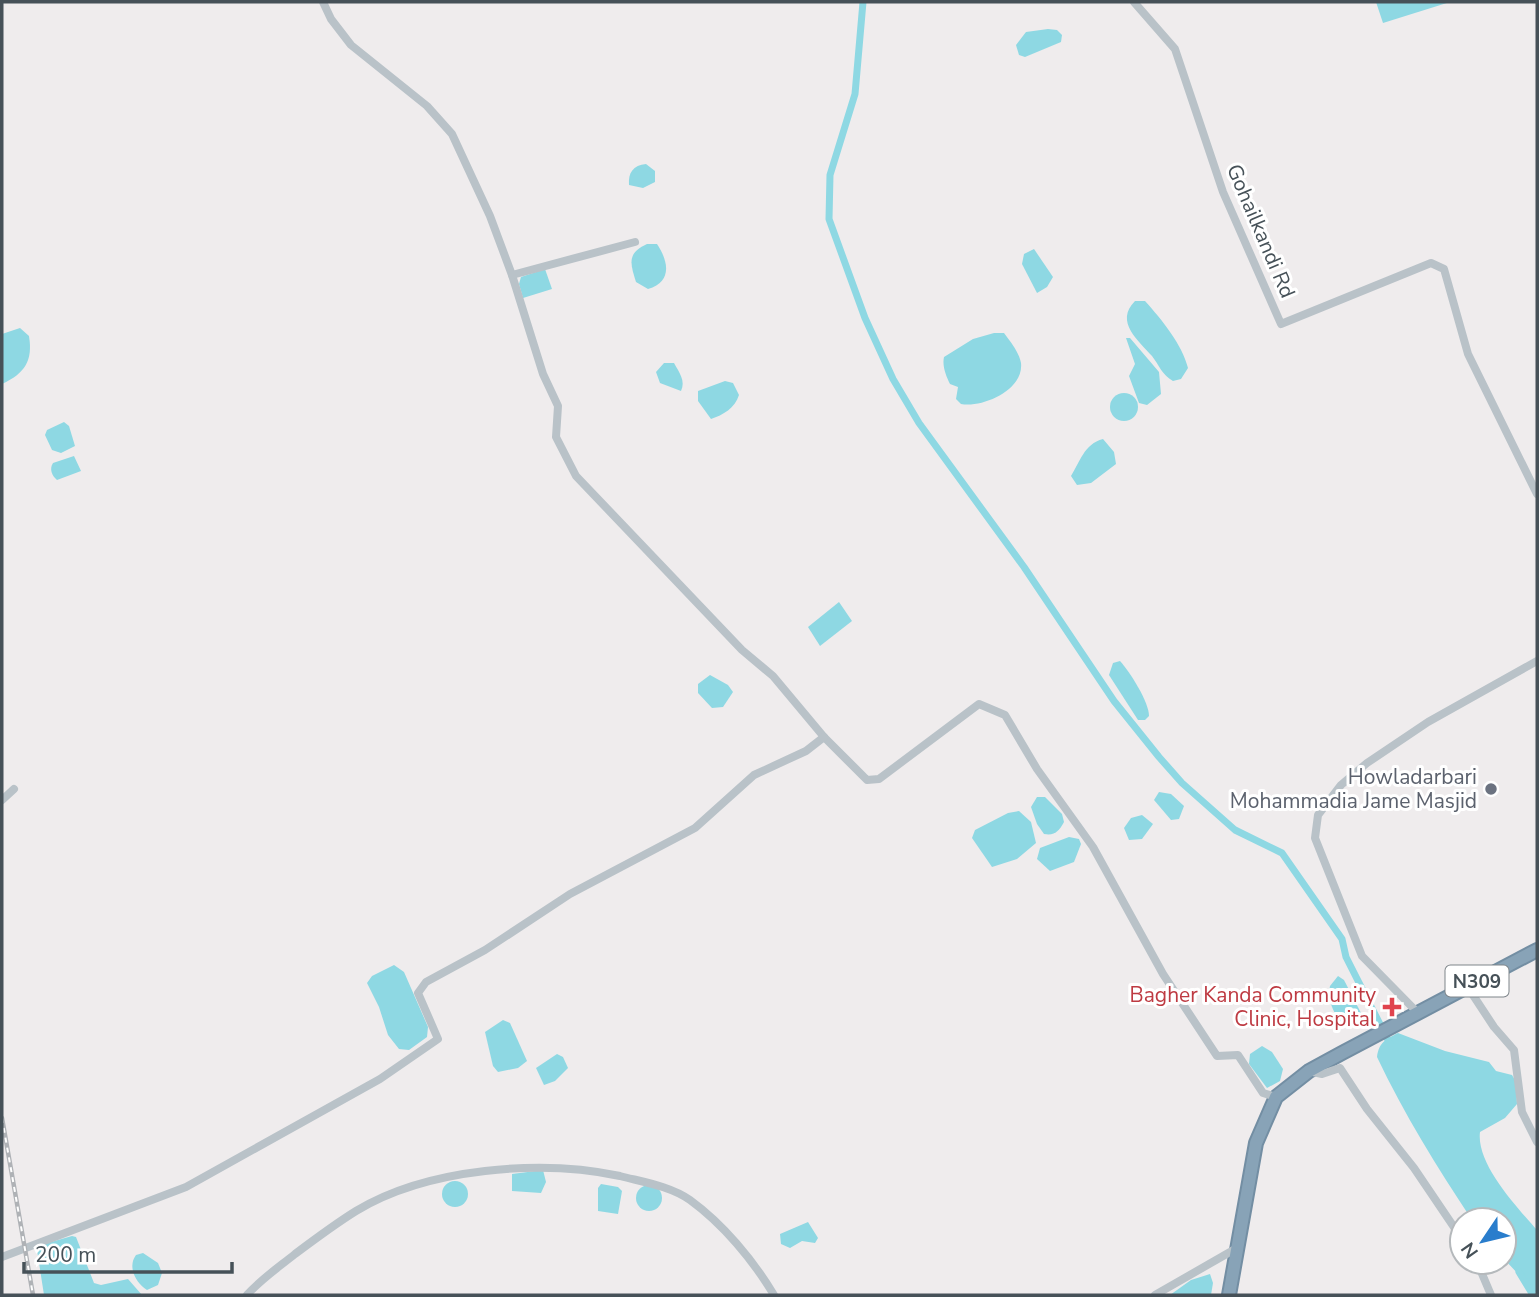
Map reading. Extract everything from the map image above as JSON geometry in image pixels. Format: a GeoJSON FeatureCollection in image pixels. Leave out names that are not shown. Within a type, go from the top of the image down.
{"type":"FeatureCollection","features":[{"type":"Feature","properties":{"kind":"highway","name":"N309"},"geometry":{"type":"LineString","coordinates":[[1417,1012],[1537,950]]}},
{"type":"Feature","properties":{"kind":"highway"},"geometry":{"type":"LineString","coordinates":[[1229,1295],[1256,1143],[1276,1097],[1309,1071],[1417,1012]]}},
{"type":"Feature","properties":{"kind":"street"},"geometry":{"type":"LineString","coordinates":[[323,2],[331,19],[351,45],[427,106],[452,134],[490,216],[512,275],[543,374],[558,406],[556,437],[576,476],[742,650],[773,676],[824,737],[871,781],[979,704],[1005,715],[1037,769],[1093,847],[1195,1025],[1217,1056],[1238,1055],[1263,1093],[1276,1097]]}},
{"type":"Feature","properties":{"kind":"street","name":"Gohailkandi Rd"},"geometry":{"type":"LineString","coordinates":[[1134,2],[1175,49],[1223,192],[1281,324],[1431,262],[1444,269],[1468,354],[1537,494]]}},
{"type":"Feature","properties":{"kind":"street"},"geometry":{"type":"LineString","coordinates":[[512,275],[635,242]]}},
{"type":"Feature","properties":{"kind":"street"},"geometry":{"type":"LineString","coordinates":[[1417,1012],[1362,956],[1315,838],[1318,815],[1341,785],[1367,763],[1428,722],[1537,661]]}},
{"type":"Feature","properties":{"kind":"street"},"geometry":{"type":"LineString","coordinates":[[2,1257],[187,1187],[380,1079],[438,1039],[418,993],[426,982],[485,950],[570,894],[695,828],[754,775],[806,751],[824,737]]}},
{"type":"Feature","properties":{"kind":"street"},"geometry":{"type":"LineString","coordinates":[[2,800],[14,789]]}},
{"type":"Feature","properties":{"kind":"street"},"geometry":{"type":"LineString","coordinates":[[1467,986],[1494,1027],[1514,1050],[1522,1112],[1537,1142]]}},
{"type":"Feature","properties":{"kind":"street"},"geometry":{"type":"LineString","coordinates":[[1309,1071],[1322,1074],[1340,1068],[1448,1219]]}},
{"type":"Feature","properties":{"kind":"street"},"geometry":{"type":"LineString","coordinates":[[247,1295],[307,1245],[358,1210],[390,1195],[475,1172],[544,1166],[601,1172],[654,1184],[689,1200],[757,1266],[774,1295]]}},
{"type":"Feature","properties":{"kind":"street"},"geometry":{"type":"LineString","coordinates":[[1154,1295],[1237,1248]]}},
{"type":"Feature","properties":{"kind":"street"},"geometry":{"type":"LineString","coordinates":[[1482,1276],[1491,1295]]}},
{"type":"Feature","properties":{"kind":"water"},"geometry":{"type":"Polygon","coordinates":[[[1376,2],[1450,2],[1383,23],[1376,2]]]}},
{"type":"Feature","properties":{"kind":"water"},"geometry":{"type":"Polygon","coordinates":[[[1057,30],[1062,35],[1061,42],[1025,57],[1019,55],[1016,45],[1026,32],[1057,30]]]}},
{"type":"Feature","properties":{"kind":"water"},"geometry":{"type":"Polygon","coordinates":[[[646,164],[655,171],[655,182],[643,188],[629,185],[632,170],[646,164]]]}},
{"type":"Feature","properties":{"kind":"water"},"geometry":{"type":"Polygon","coordinates":[[[647,244],[657,244],[666,264],[665,276],[661,282],[648,289],[636,282],[632,264],[636,251],[647,244]]]}},
{"type":"Feature","properties":{"kind":"water"},"geometry":{"type":"Polygon","coordinates":[[[1034,249],[1053,277],[1047,287],[1037,293],[1022,264],[1024,254],[1034,249]]]}},
{"type":"Feature","properties":{"kind":"water"},"geometry":{"type":"Polygon","coordinates":[[[545,269],[552,289],[523,298],[519,284],[521,277],[545,269]]]}},
{"type":"Feature","properties":{"kind":"water"},"geometry":{"type":"Polygon","coordinates":[[[1135,301],[1145,301],[1176,341],[1188,368],[1181,379],[1173,381],[1166,376],[1135,338],[1127,316],[1135,301]]]}},
{"type":"Feature","properties":{"kind":"water"},"geometry":{"type":"Polygon","coordinates":[[[20,328],[29,336],[28,359],[22,371],[2,384],[2,334],[20,328]]]}},
{"type":"Feature","properties":{"kind":"water"},"geometry":{"type":"Polygon","coordinates":[[[1004,333],[1014,347],[1021,363],[1020,373],[1009,389],[1000,395],[980,403],[961,404],[956,399],[958,387],[950,384],[946,374],[944,357],[973,339],[1004,333]]]}},
{"type":"Feature","properties":{"kind":"water"},"geometry":{"type":"Polygon","coordinates":[[[1126,338],[1130,338],[1159,372],[1161,394],[1147,405],[1139,403],[1129,376],[1135,364],[1126,338]]]}},
{"type":"Feature","properties":{"kind":"water"},"geometry":{"type":"Polygon","coordinates":[[[664,363],[674,363],[682,380],[681,391],[660,383],[656,372],[664,363]]]}},
{"type":"Feature","properties":{"kind":"water"},"geometry":{"type":"Polygon","coordinates":[[[725,381],[733,383],[739,395],[728,410],[711,419],[698,401],[698,391],[725,381]]]}},
{"type":"Feature","properties":{"kind":"water"},"geometry":{"type":"Polygon","coordinates":[[[1124,393],[1134,397],[1138,407],[1134,417],[1124,421],[1114,417],[1110,407],[1114,397],[1124,393]]]}},
{"type":"Feature","properties":{"kind":"water"},"geometry":{"type":"Polygon","coordinates":[[[64,422],[69,426],[75,446],[61,453],[52,450],[45,435],[47,430],[64,422]]]}},
{"type":"Feature","properties":{"kind":"water"},"geometry":{"type":"Polygon","coordinates":[[[1103,439],[1114,452],[1116,464],[1091,483],[1077,485],[1071,476],[1080,459],[1091,445],[1103,439]]]}},
{"type":"Feature","properties":{"kind":"water"},"geometry":{"type":"Polygon","coordinates":[[[74,456],[81,471],[57,480],[51,468],[53,463],[74,456]]]}},
{"type":"Feature","properties":{"kind":"water"},"geometry":{"type":"Polygon","coordinates":[[[839,602],[852,621],[820,646],[808,627],[839,602]]]}},
{"type":"Feature","properties":{"kind":"water"},"geometry":{"type":"Polygon","coordinates":[[[1120,661],[1146,703],[1149,716],[1145,720],[1138,720],[1109,675],[1113,663],[1120,661]]]}},
{"type":"Feature","properties":{"kind":"water"},"geometry":{"type":"Polygon","coordinates":[[[710,675],[728,685],[733,692],[723,707],[712,708],[698,693],[698,684],[710,675]]]}},
{"type":"Feature","properties":{"kind":"water"},"geometry":{"type":"Polygon","coordinates":[[[1159,792],[1171,794],[1184,806],[1179,819],[1171,820],[1154,800],[1159,792]]]}},
{"type":"Feature","properties":{"kind":"water"},"geometry":{"type":"Polygon","coordinates":[[[1037,797],[1045,797],[1062,814],[1064,822],[1054,833],[1044,834],[1037,824],[1031,807],[1037,797]]]}},
{"type":"Feature","properties":{"kind":"water"},"geometry":{"type":"Polygon","coordinates":[[[1019,811],[1031,822],[1036,843],[1017,859],[992,867],[972,838],[975,830],[1008,813],[1019,811]]]}},
{"type":"Feature","properties":{"kind":"water"},"geometry":{"type":"Polygon","coordinates":[[[1142,815],[1153,824],[1142,839],[1129,840],[1124,828],[1131,818],[1142,815]]]}},
{"type":"Feature","properties":{"kind":"water"},"geometry":{"type":"Polygon","coordinates":[[[1069,837],[1079,839],[1081,844],[1074,862],[1050,871],[1037,859],[1040,848],[1069,837]]]}},
{"type":"Feature","properties":{"kind":"water"},"geometry":{"type":"Polygon","coordinates":[[[394,965],[404,972],[428,1027],[427,1037],[409,1050],[399,1049],[388,1035],[379,1007],[367,983],[372,976],[394,965]]]}},
{"type":"Feature","properties":{"kind":"water"},"geometry":{"type":"Polygon","coordinates":[[[1338,976],[1344,980],[1361,1013],[1346,1023],[1340,1022],[1330,1000],[1330,986],[1338,976]]]}},
{"type":"Feature","properties":{"kind":"water"},"geometry":{"type":"Polygon","coordinates":[[[503,1020],[510,1023],[527,1061],[518,1068],[498,1072],[493,1066],[485,1032],[503,1020]]]}},
{"type":"Feature","properties":{"kind":"water"},"geometry":{"type":"Polygon","coordinates":[[[1398,1033],[1445,1051],[1489,1062],[1496,1071],[1512,1075],[1516,1082],[1517,1104],[1505,1118],[1480,1132],[1480,1144],[1491,1171],[1517,1206],[1463,1206],[1398,1099],[1377,1057],[1379,1048],[1398,1033]]]}},
{"type":"Feature","properties":{"kind":"water"},"geometry":{"type":"Polygon","coordinates":[[[1262,1046],[1272,1052],[1283,1069],[1280,1081],[1267,1088],[1249,1064],[1250,1054],[1262,1046]]]}},
{"type":"Feature","properties":{"kind":"water"},"geometry":{"type":"Polygon","coordinates":[[[557,1054],[563,1057],[568,1068],[555,1081],[544,1085],[536,1068],[557,1054]]]}},
{"type":"Feature","properties":{"kind":"water"},"geometry":{"type":"Polygon","coordinates":[[[543,1170],[546,1182],[541,1193],[512,1191],[512,1174],[543,1170]]]}},
{"type":"Feature","properties":{"kind":"water"},"geometry":{"type":"Polygon","coordinates":[[[455,1181],[464,1185],[468,1194],[464,1203],[455,1207],[446,1203],[442,1194],[446,1185],[455,1181]]]}},
{"type":"Feature","properties":{"kind":"water"},"geometry":{"type":"Polygon","coordinates":[[[601,1184],[618,1187],[622,1191],[618,1214],[598,1211],[598,1188],[601,1184]]]}},
{"type":"Feature","properties":{"kind":"water"},"geometry":{"type":"Polygon","coordinates":[[[649,1185],[658,1189],[662,1198],[658,1207],[649,1211],[640,1207],[636,1198],[640,1189],[649,1185]]]}},
{"type":"Feature","properties":{"kind":"water"},"geometry":{"type":"Polygon","coordinates":[[[1518,1208],[1537,1230],[1537,1294],[1518,1274],[1518,1208]]]}},
{"type":"Feature","properties":{"kind":"water"},"geometry":{"type":"Polygon","coordinates":[[[808,1222],[818,1238],[815,1243],[802,1241],[790,1248],[781,1244],[780,1234],[808,1222]]]}},
{"type":"Feature","properties":{"kind":"water"},"geometry":{"type":"Polygon","coordinates":[[[76,1237],[94,1283],[101,1285],[128,1279],[142,1295],[44,1295],[37,1250],[44,1244],[76,1237]]]}},
{"type":"Feature","properties":{"kind":"water"},"geometry":{"type":"Polygon","coordinates":[[[143,1253],[158,1263],[162,1273],[158,1285],[147,1290],[136,1279],[132,1265],[136,1255],[143,1253]]]}},
{"type":"Feature","properties":{"kind":"water"},"geometry":{"type":"Polygon","coordinates":[[[1210,1274],[1213,1283],[1211,1295],[1170,1295],[1191,1280],[1210,1274]]]}},
{"type":"Feature","properties":{"kind":"waterway"},"geometry":{"type":"LineString","coordinates":[[863,2],[855,94],[830,175],[829,219],[865,318],[893,379],[919,423],[1024,567],[1114,701],[1159,757],[1182,783],[1235,830],[1282,853],[1342,939],[1346,957],[1391,1046]]}},
{"type":"Feature","properties":{"kind":"waterway"},"geometry":{"type":"LineString","coordinates":[[1519,1272],[1533,1295]]}},
{"type":"Feature","properties":{"kind":"railway"},"geometry":{"type":"LineString","coordinates":[[2,1118],[33,1295]]}},
{"type":"Feature","properties":{"kind":"place","name":"Howladarbari Mohammadia Jame Masjid"},"geometry":{"type":"Point","coordinates":[1491,789]}},
{"type":"Feature","properties":{"kind":"place","name":"Bagher Kanda Community Clinic, Hospital"},"geometry":{"type":"Point","coordinates":[1392,1007]}}]}
